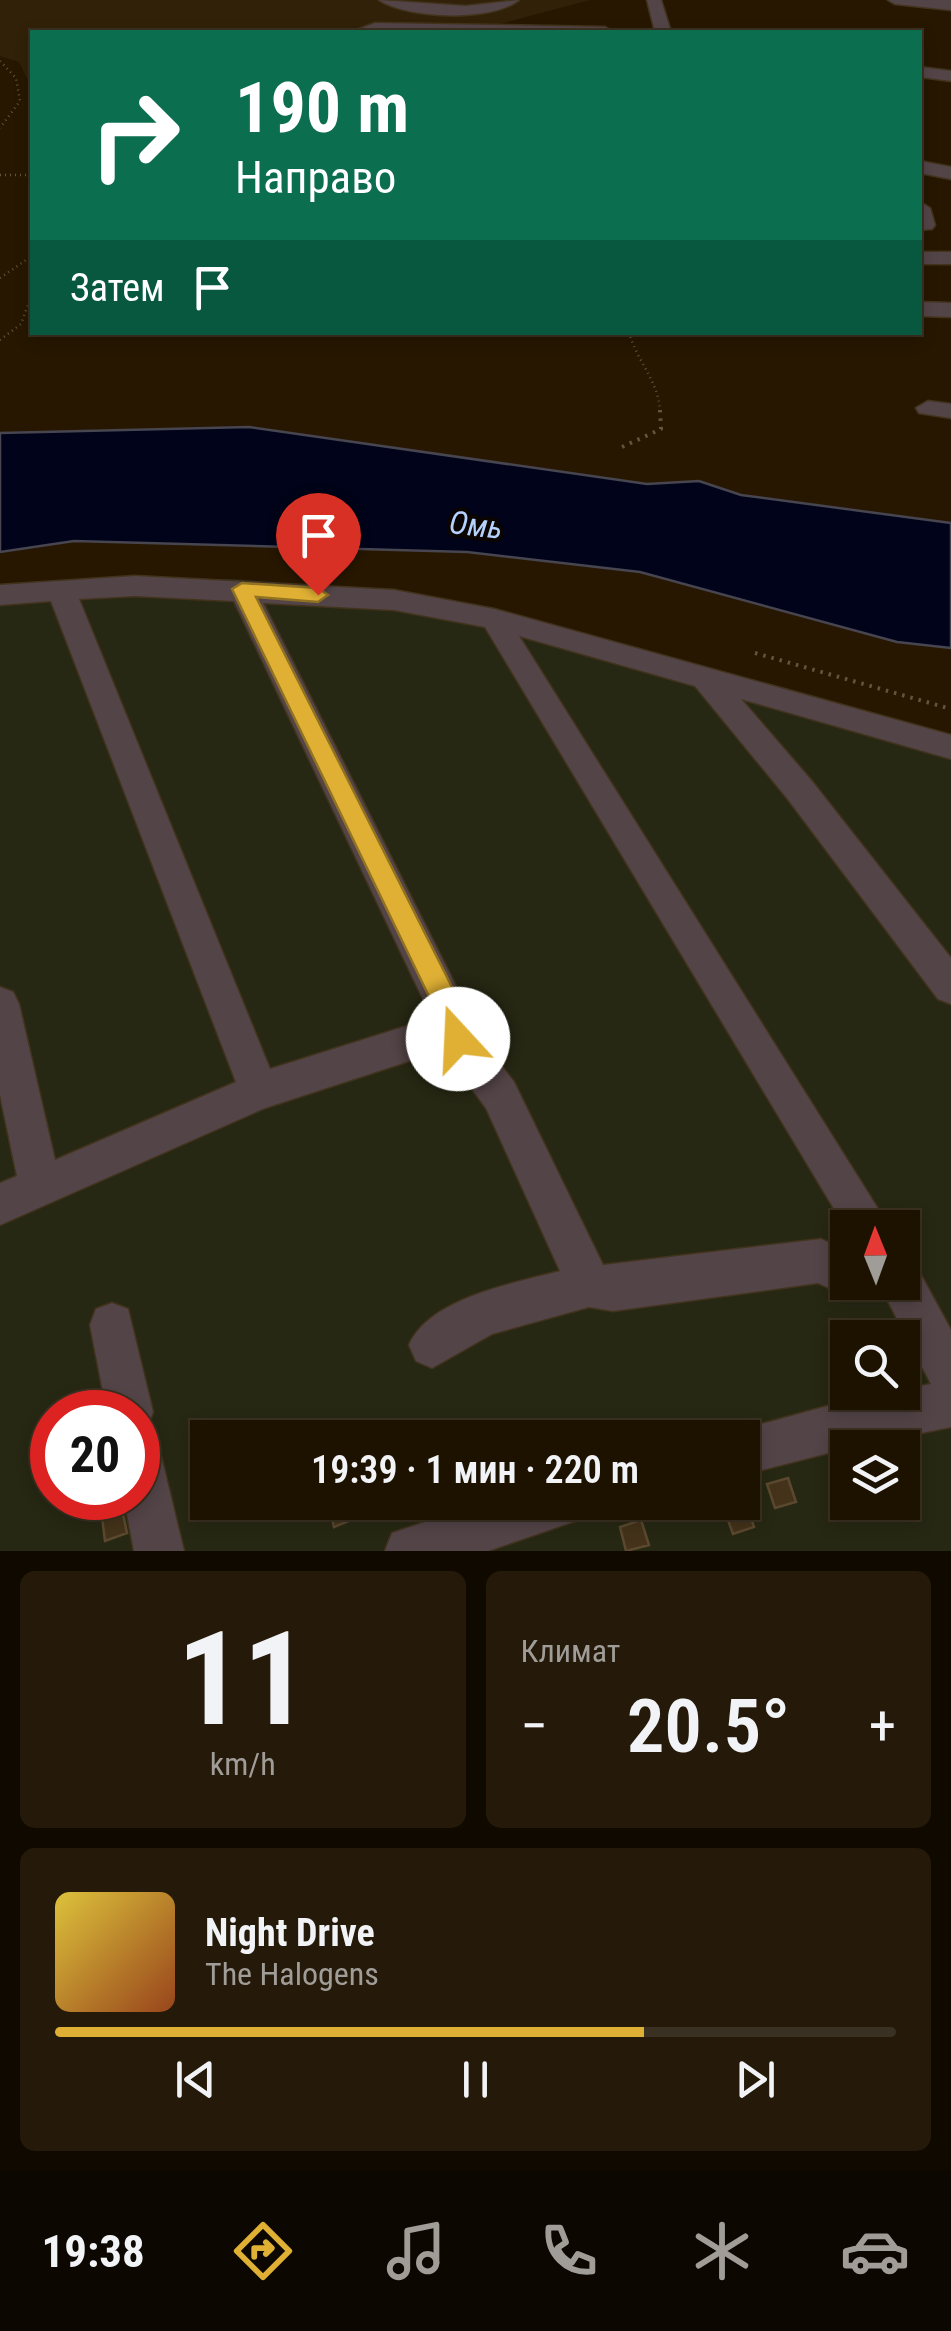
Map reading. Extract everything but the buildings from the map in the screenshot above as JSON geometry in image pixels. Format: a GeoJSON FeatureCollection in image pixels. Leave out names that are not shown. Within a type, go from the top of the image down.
{"type":"FeatureCollection","features":[{"type":"Feature","properties":{"kind":"street"},"geometry":{"type":"LineString","coordinates":[[386,0],[460,11],[512,0]]}},
{"type":"Feature","properties":{"kind":"street"},"geometry":{"type":"LineString","coordinates":[[654,0],[662,30]]}},
{"type":"Feature","properties":{"kind":"street"},"geometry":{"type":"LineString","coordinates":[[896,0],[951,5]]}},
{"type":"Feature","properties":{"kind":"street"},"geometry":{"type":"LineString","coordinates":[[896,0],[907,23]]}},
{"type":"Feature","properties":{"kind":"street"},"geometry":{"type":"LineString","coordinates":[[367,30],[528,30]]}},
{"type":"Feature","properties":{"kind":"street"},"geometry":{"type":"LineString","coordinates":[[922,58],[951,58]]}},
{"type":"Feature","properties":{"kind":"street"},"geometry":{"type":"LineString","coordinates":[[922,72],[951,76]]}},
{"type":"Feature","properties":{"kind":"street"},"geometry":{"type":"LineString","coordinates":[[922,153],[951,156]]}},
{"type":"Feature","properties":{"kind":"street"},"geometry":{"type":"LineString","coordinates":[[922,168],[951,172]]}},
{"type":"Feature","properties":{"kind":"street"},"geometry":{"type":"LineString","coordinates":[[922,258],[951,258]]}},
{"type":"Feature","properties":{"kind":"street"},"geometry":{"type":"LineString","coordinates":[[922,309],[951,310]]}},
{"type":"Feature","properties":{"kind":"street"},"geometry":{"type":"LineString","coordinates":[[0,595],[135,586],[394,600],[494,619],[951,748]]}},
{"type":"Feature","properties":{"kind":"street"},"geometry":{"type":"LineString","coordinates":[[242,589],[448,1008],[458,1039],[500,1094],[589,1285]]}},
{"type":"Feature","properties":{"kind":"street"},"geometry":{"type":"LineString","coordinates":[[61,590],[259,1090]]}},
{"type":"Feature","properties":{"kind":"street"},"geometry":{"type":"LineString","coordinates":[[494,619],[858,1210]]}},
{"type":"Feature","properties":{"kind":"street"},"geometry":{"type":"LineString","coordinates":[[705,677],[799,790],[951,987]]}},
{"type":"Feature","properties":{"kind":"street"},"geometry":{"type":"LineString","coordinates":[[0,1004],[40,1186]]}},
{"type":"Feature","properties":{"kind":"street"},"geometry":{"type":"LineString","coordinates":[[0,1204],[259,1090],[434,1035],[458,1039]]}},
{"type":"Feature","properties":{"kind":"street"},"geometry":{"type":"LineString","coordinates":[[432,1345],[482,1314],[589,1285],[613,1289],[821,1262],[830,1266]]}},
{"type":"Feature","properties":{"kind":"street"},"geometry":{"type":"LineString","coordinates":[[910,1300],[951,1375]]}},
{"type":"Feature","properties":{"kind":"street"},"geometry":{"type":"LineString","coordinates":[[112,1326],[125,1390]]}},
{"type":"Feature","properties":{"kind":"street"},"geometry":{"type":"LineString","coordinates":[[760,1447],[951,1404]]}},
{"type":"Feature","properties":{"kind":"street"},"geometry":{"type":"LineString","coordinates":[[153,1520],[159,1551]]}},
{"type":"Feature","properties":{"kind":"street"},"geometry":{"type":"LineString","coordinates":[[410,1551],[507,1520]]}},
{"type":"Feature","properties":{"kind":"path"},"geometry":{"type":"LineString","coordinates":[[0,61],[12,68],[18,80],[20,101],[0,128]]}},
{"type":"Feature","properties":{"kind":"path"},"geometry":{"type":"LineString","coordinates":[[0,175],[30,176]]}},
{"type":"Feature","properties":{"kind":"path"},"geometry":{"type":"LineString","coordinates":[[0,278],[30,257]]}},
{"type":"Feature","properties":{"kind":"path"},"geometry":{"type":"LineString","coordinates":[[0,340],[21,324],[30,299]]}},
{"type":"Feature","properties":{"kind":"path"},"geometry":{"type":"LineString","coordinates":[[622,447],[661,429],[659,389],[635,356],[630,335]]}},
{"type":"Feature","properties":{"kind":"path"},"geometry":{"type":"LineString","coordinates":[[755,654],[951,709]]}},
{"type":"Feature","properties":{"kind":"shaded area"},"geometry":{"type":"Polygon","coordinates":[[[0,0],[590,0],[478,30],[30,30],[30,85],[19,62],[0,56],[0,0]]]}},
{"type":"Feature","properties":{"kind":"green space"},"geometry":{"type":"Polygon","coordinates":[[[236,579],[442,598],[684,660],[836,723],[951,753],[951,1551],[0,1551],[0,586],[57,580],[236,579]]]}},
{"type":"Feature","properties":{"kind":"water","name":"Омь"},"geometry":{"type":"Polygon","coordinates":[[[249,427],[647,484],[699,481],[741,495],[951,523],[951,648],[897,642],[640,572],[467,552],[74,541],[0,552],[0,433],[249,427]]]}},
{"type":"Feature","properties":{"kind":"route"},"geometry":{"type":"LineString","coordinates":[[318,595],[242,589],[448,1008],[458,1039]]}}]}
